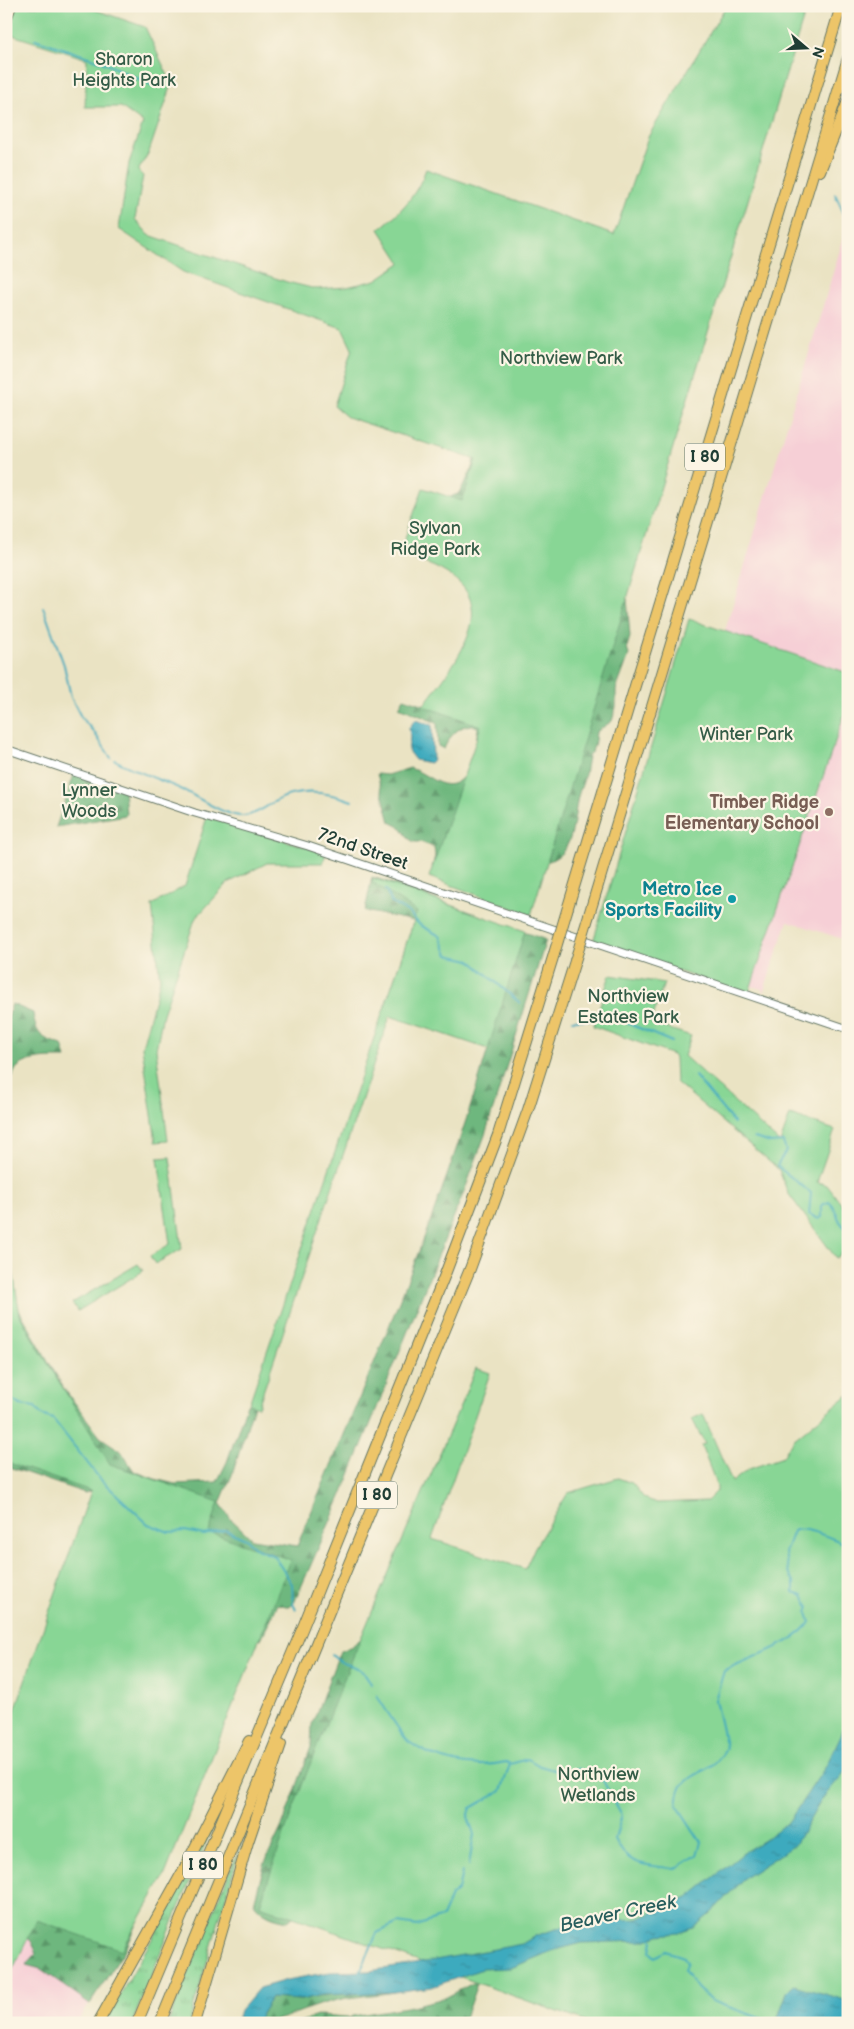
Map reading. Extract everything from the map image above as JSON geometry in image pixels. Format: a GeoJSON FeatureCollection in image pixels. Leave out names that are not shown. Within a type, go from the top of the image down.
{"type":"FeatureCollection","features":[{"type":"Feature","properties":{"kind":"highway"},"geometry":{"type":"LineString","coordinates":[[826,57],[834,6]]}},
{"type":"Feature","properties":{"kind":"highway","name":"I 80"},"geometry":{"type":"LineString","coordinates":[[138,2023],[270,1709],[498,1135],[841,6]]}},
{"type":"Feature","properties":{"kind":"highway","name":"I 80"},"geometry":{"type":"LineString","coordinates":[[160,2023],[506,1176],[589,915],[848,58]]}},
{"type":"Feature","properties":{"kind":"highway"},"geometry":{"type":"LineString","coordinates":[[794,235],[848,101]]}},
{"type":"Feature","properties":{"kind":"highway"},"geometry":{"type":"LineString","coordinates":[[195,2023],[248,1842],[316,1645]]}},
{"type":"Feature","properties":{"kind":"highway"},"geometry":{"type":"LineString","coordinates":[[98,2023],[183,1871],[255,1730],[270,1709]]}},
{"type":"Feature","properties":{"kind":"main road"},"geometry":{"type":"LineString","coordinates":[[6,22],[12,6]]}},
{"type":"Feature","properties":{"kind":"street","name":"72nd Street"},"geometry":{"type":"LineString","coordinates":[[6,749],[195,813],[308,846],[848,1029]]}},
{"type":"Feature","properties":{"kind":"shaded area"},"geometry":{"type":"Polygon","coordinates":[[[848,223],[848,673],[725,631],[848,223]]]}},
{"type":"Feature","properties":{"kind":"shaded area","name":"Timber Ridge Elementary School"},"geometry":{"type":"Polygon","coordinates":[[[848,704],[848,941],[788,921],[763,993],[762,989],[751,986],[848,704]]]}},
{"type":"Feature","properties":{"kind":"shaded area"},"geometry":{"type":"Polygon","coordinates":[[[37,1920],[122,1950],[77,2023],[6,2023],[6,1983],[37,1920]]]}},
{"type":"Feature","properties":{"kind":"green space","name":"Northview Park"},"geometry":{"type":"Polygon","coordinates":[[[6,6],[84,6],[145,27],[170,80],[173,81],[149,152],[138,171],[143,176],[135,219],[149,235],[287,282],[316,289],[347,287],[376,280],[401,263],[379,229],[413,195],[426,169],[614,235],[648,137],[726,6],[807,6],[531,915],[429,877],[481,726],[423,706],[458,657],[467,639],[472,621],[471,603],[463,587],[446,573],[399,555],[423,488],[462,501],[476,460],[347,417],[334,406],[352,349],[342,328],[183,272],[119,229],[129,163],[143,123],[121,107],[85,107],[87,59],[6,33],[6,6]]]}},
{"type":"Feature","properties":{"kind":"green space"},"geometry":{"type":"Polygon","coordinates":[[[465,358],[470,360],[471,365],[480,365],[504,394],[500,419],[510,446],[509,467],[544,476],[567,477],[599,491],[613,507],[599,549],[618,573],[624,584],[630,637],[627,647],[629,655],[616,690],[616,707],[612,721],[596,732],[594,747],[588,756],[569,840],[565,849],[549,861],[548,857],[553,842],[552,829],[534,818],[524,804],[507,794],[498,791],[471,789],[456,816],[436,868],[432,867],[435,856],[434,847],[414,842],[408,838],[402,828],[390,822],[377,774],[387,775],[410,768],[442,784],[452,784],[459,781],[465,774],[473,755],[478,727],[472,725],[457,730],[449,739],[444,749],[438,746],[437,723],[399,707],[404,698],[462,717],[475,718],[481,713],[502,661],[523,597],[500,589],[492,583],[489,570],[480,566],[466,565],[451,550],[441,546],[442,528],[447,506],[452,496],[458,494],[469,475],[473,465],[474,454],[447,446],[444,442],[457,403],[456,386],[446,377],[448,370],[465,358]],[[502,699],[493,731],[521,775],[527,775],[529,755],[545,720],[524,703],[502,699]]]}},
{"type":"Feature","properties":{"kind":"green space","name":"Winter Park"},"geometry":{"type":"Polygon","coordinates":[[[689,619],[848,673],[848,704],[748,995],[593,942],[689,619]]]}},
{"type":"Feature","properties":{"kind":"green space","name":"Lynner Woods"},"geometry":{"type":"Polygon","coordinates":[[[75,772],[124,789],[126,815],[56,827],[75,772]]]}},
{"type":"Feature","properties":{"kind":"green space"},"geometry":{"type":"Polygon","coordinates":[[[207,817],[326,853],[323,863],[267,863],[228,883],[195,919],[163,1014],[156,1049],[168,1141],[156,1142],[142,1047],[160,980],[152,905],[185,886],[207,817]]]}},
{"type":"Feature","properties":{"kind":"green space"},"geometry":{"type":"Polygon","coordinates":[[[372,877],[424,893],[424,895],[546,940],[485,1135],[467,1184],[341,1497],[294,1603],[290,1607],[278,1604],[261,1639],[255,1641],[98,1488],[85,1493],[6,1466],[6,1222],[9,1276],[18,1308],[63,1387],[100,1437],[121,1451],[134,1471],[175,1484],[217,1482],[227,1462],[247,1404],[254,1405],[232,1475],[220,1503],[230,1518],[252,1539],[297,1546],[424,1238],[469,1112],[488,1049],[384,1009],[414,921],[365,911],[372,877]]]}},
{"type":"Feature","properties":{"kind":"green space"},"geometry":{"type":"Polygon","coordinates":[[[373,878],[525,931],[488,1049],[390,1016],[258,1407],[249,1404],[417,912],[372,882],[373,878]]]}},
{"type":"Feature","properties":{"kind":"green space","name":"Northview Estates Park"},"geometry":{"type":"Polygon","coordinates":[[[610,975],[664,983],[651,1023],[691,1036],[684,1056],[780,1143],[790,1115],[835,1130],[817,1182],[827,1185],[848,1213],[848,1249],[836,1258],[788,1193],[779,1170],[676,1082],[675,1058],[673,1055],[593,1026],[610,975]]]}},
{"type":"Feature","properties":{"kind":"green space"},"geometry":{"type":"Polygon","coordinates":[[[12,1004],[33,1013],[38,1031],[44,1038],[62,1045],[66,1058],[33,1060],[20,1065],[16,1069],[6,1096],[6,1024],[12,1004]]]}},
{"type":"Feature","properties":{"kind":"green space"},"geometry":{"type":"Polygon","coordinates":[[[170,1157],[182,1249],[155,1264],[150,1256],[170,1244],[158,1158],[170,1157]]]}},
{"type":"Feature","properties":{"kind":"green space"},"geometry":{"type":"Polygon","coordinates":[[[6,1228],[20,1315],[110,1464],[219,1502],[209,1532],[291,1560],[164,1877],[122,1950],[37,1920],[6,1983],[6,1736],[91,1491],[6,1462],[6,1228]]]}},
{"type":"Feature","properties":{"kind":"green space"},"geometry":{"type":"Polygon","coordinates":[[[138,1264],[143,1271],[78,1311],[72,1303],[138,1264]]]}},
{"type":"Feature","properties":{"kind":"green space","name":"Northview Wetlands"},"geometry":{"type":"Polygon","coordinates":[[[476,1368],[490,1373],[432,1539],[525,1569],[535,1547],[568,1493],[618,1478],[632,1483],[644,1498],[657,1503],[707,1501],[717,1491],[717,1486],[701,1445],[705,1444],[692,1419],[703,1414],[732,1482],[749,1469],[783,1457],[792,1441],[848,1395],[848,2023],[589,2023],[260,1905],[308,1769],[362,1635],[476,1368]]]}},
{"type":"Feature","properties":{"kind":"green space"},"geometry":{"type":"Polygon","coordinates":[[[368,1633],[299,1912],[288,1921],[273,1917],[265,1913],[254,1903],[265,1862],[283,1824],[311,1747],[312,1724],[340,1651],[352,1646],[368,1633]]]}},
{"type":"Feature","properties":{"kind":"green space"},"geometry":{"type":"Polygon","coordinates":[[[6,1797],[142,1912],[128,1945],[90,2004],[41,1969],[26,1965],[37,1953],[31,1941],[10,1924],[6,1797]]]}},
{"type":"Feature","properties":{"kind":"green space"},"geometry":{"type":"Polygon","coordinates":[[[210,1827],[212,1827],[132,2023],[104,2023],[167,1913],[210,1827]]]}},
{"type":"Feature","properties":{"kind":"green space"},"geometry":{"type":"Polygon","coordinates":[[[242,1842],[189,2023],[168,2023],[242,1842]]]}},
{"type":"Feature","properties":{"kind":"green space"},"geometry":{"type":"Polygon","coordinates":[[[473,1983],[477,1984],[463,2023],[297,2023],[320,2015],[347,2017],[412,2006],[445,1998],[473,1983]]]}},
{"type":"Feature","properties":{"kind":"green space"},"geometry":{"type":"Polygon","coordinates":[[[394,1992],[337,2000],[274,2021],[255,2023],[271,1998],[301,2000],[322,1995],[394,1992]]]}},
{"type":"Feature","properties":{"kind":"water"},"geometry":{"type":"Polygon","coordinates":[[[415,720],[432,725],[433,760],[430,763],[415,760],[408,751],[409,728],[415,720]]]}},
{"type":"Feature","properties":{"kind":"water"},"geometry":{"type":"Polygon","coordinates":[[[848,1711],[848,1768],[822,1799],[795,1845],[743,1879],[709,1915],[693,1928],[679,1933],[659,1935],[644,1941],[582,1943],[552,1951],[511,1968],[482,1969],[432,1987],[394,1992],[322,1995],[301,2000],[271,1998],[255,2023],[236,2023],[240,2010],[259,1988],[287,1980],[330,1972],[369,1971],[403,1966],[522,1944],[535,1936],[565,1926],[598,1921],[637,1919],[688,1898],[746,1851],[789,1821],[826,1766],[842,1733],[848,1711]]]}},
{"type":"Feature","properties":{"kind":"water"},"geometry":{"type":"Polygon","coordinates":[[[794,1985],[848,2001],[848,2023],[776,2023],[787,1992],[794,1985]]]}},
{"type":"Feature","properties":{"kind":"waterway"},"geometry":{"type":"LineString","coordinates":[[35,39],[100,61],[154,86]]}},
{"type":"Feature","properties":{"kind":"waterway"},"geometry":{"type":"LineString","coordinates":[[835,194],[848,222]]}},
{"type":"Feature","properties":{"kind":"waterway"},"geometry":{"type":"LineString","coordinates":[[43,607],[64,665],[71,697],[81,717],[94,732],[111,758]]}},
{"type":"Feature","properties":{"kind":"waterway"},"geometry":{"type":"LineString","coordinates":[[115,760],[237,816],[251,814],[281,798],[301,793],[322,793],[352,801]]}},
{"type":"Feature","properties":{"kind":"waterway"},"geometry":{"type":"LineString","coordinates":[[386,890],[392,903],[408,912],[420,925],[440,936],[448,955],[470,960],[520,1003]]}},
{"type":"Feature","properties":{"kind":"waterway"},"geometry":{"type":"LineString","coordinates":[[610,1013],[627,1023],[672,1042]]}},
{"type":"Feature","properties":{"kind":"waterway"},"geometry":{"type":"LineString","coordinates":[[572,1020],[589,1020]]}},
{"type":"Feature","properties":{"kind":"waterway"},"geometry":{"type":"LineString","coordinates":[[695,1076],[734,1123]]}},
{"type":"Feature","properties":{"kind":"waterway"},"geometry":{"type":"LineString","coordinates":[[754,1138],[771,1143],[783,1142],[786,1151],[777,1166],[811,1193],[809,1214],[819,1219],[822,1217],[822,1205],[829,1202],[848,1230]]}},
{"type":"Feature","properties":{"kind":"waterway"},"geometry":{"type":"LineString","coordinates":[[6,1396],[20,1405],[35,1407],[41,1415],[53,1419],[100,1479],[148,1524],[169,1532],[185,1531],[204,1535],[225,1530],[246,1539],[257,1549],[274,1556],[292,1584],[293,1604],[296,1610]]}},
{"type":"Feature","properties":{"kind":"waterway"},"geometry":{"type":"LineString","coordinates":[[377,1695],[409,1742],[443,1759],[481,1765],[506,1762],[510,1764],[528,1759],[540,1766],[561,1772],[579,1769],[602,1779],[622,1815],[615,1839],[620,1848],[632,1860],[639,1863],[675,1869],[697,1855],[701,1842],[677,1805],[680,1790],[692,1777],[716,1762],[726,1748],[715,1700],[724,1671],[783,1644],[804,1630],[810,1622],[807,1613],[809,1607],[803,1596],[794,1593],[794,1582],[788,1572],[785,1552],[793,1531],[812,1531],[848,1545]]}},
{"type":"Feature","properties":{"kind":"waterway"},"geometry":{"type":"LineString","coordinates":[[331,1654],[342,1663],[362,1671],[371,1684]]}},
{"type":"Feature","properties":{"kind":"waterway"},"geometry":{"type":"LineString","coordinates":[[469,1865],[474,1834],[468,1817],[471,1808],[501,1791],[510,1764]]}},
{"type":"Feature","properties":{"kind":"waterway"},"geometry":{"type":"LineString","coordinates":[[360,1972],[377,1933],[398,1923],[417,1926],[442,1917],[451,1896],[458,1890],[462,1872]]}},
{"type":"Feature","properties":{"kind":"waterway"},"geometry":{"type":"LineString","coordinates":[[651,1937],[653,1940],[651,1952],[656,1957],[666,1951],[684,1957],[687,1962],[684,1970],[697,1988],[711,2001],[775,2023]]}},
{"type":"Feature","properties":{"kind":"place","name":"Timber Ridge Elementary School"},"geometry":{"type":"Point","coordinates":[829,812]}},
{"type":"Feature","properties":{"kind":"place","name":"Metro Ice Sports Facility"},"geometry":{"type":"Point","coordinates":[732,899]}},
{"type":"Feature","properties":{"kind":"park label","name":"Sharon Heights Park"},"geometry":{"type":"Point","coordinates":[124,69]}},
{"type":"Feature","properties":{"kind":"park label","name":"Sylvan Ridge Park"},"geometry":{"type":"Point","coordinates":[435,538]}},
{"type":"Feature","properties":{"kind":"water label","name":"Beaver Creek"},"geometry":{"type":"Point","coordinates":[618,1914]}}]}
